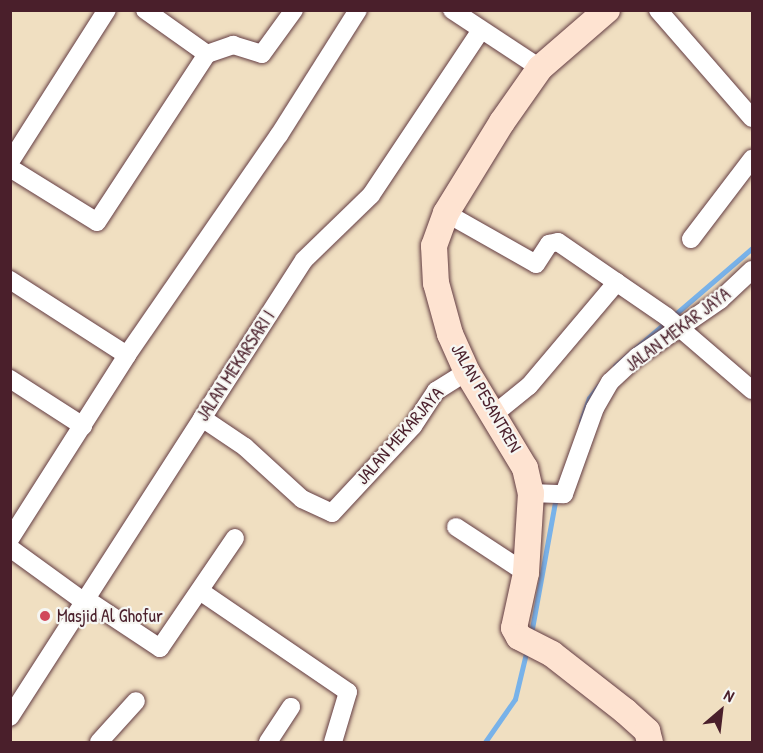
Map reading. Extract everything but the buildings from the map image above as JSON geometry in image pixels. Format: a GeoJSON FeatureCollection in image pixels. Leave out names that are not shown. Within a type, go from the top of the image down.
{"type":"FeatureCollection","features":[{"type":"Feature","properties":{"kind":"street"},"geometry":{"type":"LineString","coordinates":[[10,162],[107,10]]}},
{"type":"Feature","properties":{"kind":"street"},"geometry":{"type":"LineString","coordinates":[[145,10],[207,54]]}},
{"type":"Feature","properties":{"kind":"street"},"geometry":{"type":"LineString","coordinates":[[10,168],[97,222],[207,54],[233,45],[262,54],[294,10]]}},
{"type":"Feature","properties":{"kind":"street"},"geometry":{"type":"LineString","coordinates":[[10,539],[127,355],[279,135],[358,10]]}},
{"type":"Feature","properties":{"kind":"street"},"geometry":{"type":"LineString","coordinates":[[452,10],[540,68]]}},
{"type":"Feature","properties":{"kind":"street","name":"JALAN PESANTREN"},"geometry":{"type":"LineString","coordinates":[[607,10],[540,68],[446,213],[434,246],[436,283],[450,334],[467,372],[525,468],[547,493],[525,573],[514,628],[519,637],[552,654],[647,731],[650,742]]}},
{"type":"Feature","properties":{"kind":"street"},"geometry":{"type":"LineString","coordinates":[[658,10],[753,118]]}},
{"type":"Feature","properties":{"kind":"street","name":"JALAN MEKARSARI I"},"geometry":{"type":"LineString","coordinates":[[10,717],[88,602],[202,418],[304,261],[371,195],[481,30]]}},
{"type":"Feature","properties":{"kind":"street"},"geometry":{"type":"LineString","coordinates":[[691,239],[753,159]]}},
{"type":"Feature","properties":{"kind":"street"},"geometry":{"type":"LineString","coordinates":[[446,213],[536,264],[549,244],[558,242],[676,324],[753,390]]}},
{"type":"Feature","properties":{"kind":"street","name":"JALAN MEKAR JAYA"},"geometry":{"type":"LineString","coordinates":[[547,493],[564,494],[595,408],[610,382],[676,324],[753,270]]}},
{"type":"Feature","properties":{"kind":"street"},"geometry":{"type":"LineString","coordinates":[[10,280],[127,355]]}},
{"type":"Feature","properties":{"kind":"street"},"geometry":{"type":"LineString","coordinates":[[493,415],[529,386],[617,282]]}},
{"type":"Feature","properties":{"kind":"street","name":"JALAN MEKARJAYA"},"geometry":{"type":"LineString","coordinates":[[202,418],[245,447],[302,499],[325,513],[332,513],[413,426],[436,391],[467,372]]}},
{"type":"Feature","properties":{"kind":"street"},"geometry":{"type":"LineString","coordinates":[[10,379],[83,426]]}},
{"type":"Feature","properties":{"kind":"street"},"geometry":{"type":"LineString","coordinates":[[456,527],[525,573]]}},
{"type":"Feature","properties":{"kind":"street"},"geometry":{"type":"LineString","coordinates":[[10,548],[160,648],[235,538]]}},
{"type":"Feature","properties":{"kind":"street"},"geometry":{"type":"LineString","coordinates":[[201,591],[348,692],[333,742]]}},
{"type":"Feature","properties":{"kind":"street"},"geometry":{"type":"LineString","coordinates":[[99,742],[136,701]]}},
{"type":"Feature","properties":{"kind":"street"},"geometry":{"type":"LineString","coordinates":[[268,742],[291,707]]}},
{"type":"Feature","properties":{"kind":"waterway"},"geometry":{"type":"LineString","coordinates":[[615,366],[752,248]]}},
{"type":"Feature","properties":{"kind":"waterway"},"geometry":{"type":"LineString","coordinates":[[581,421],[589,398],[599,385]]}},
{"type":"Feature","properties":{"kind":"waterway"},"geometry":{"type":"LineString","coordinates":[[531,634],[556,496]]}},
{"type":"Feature","properties":{"kind":"waterway"},"geometry":{"type":"LineString","coordinates":[[485,742],[515,699],[527,649]]}},
{"type":"Feature","properties":{"kind":"place","name":"Masjid Al Ghofur"},"geometry":{"type":"Point","coordinates":[45,616]}}]}
